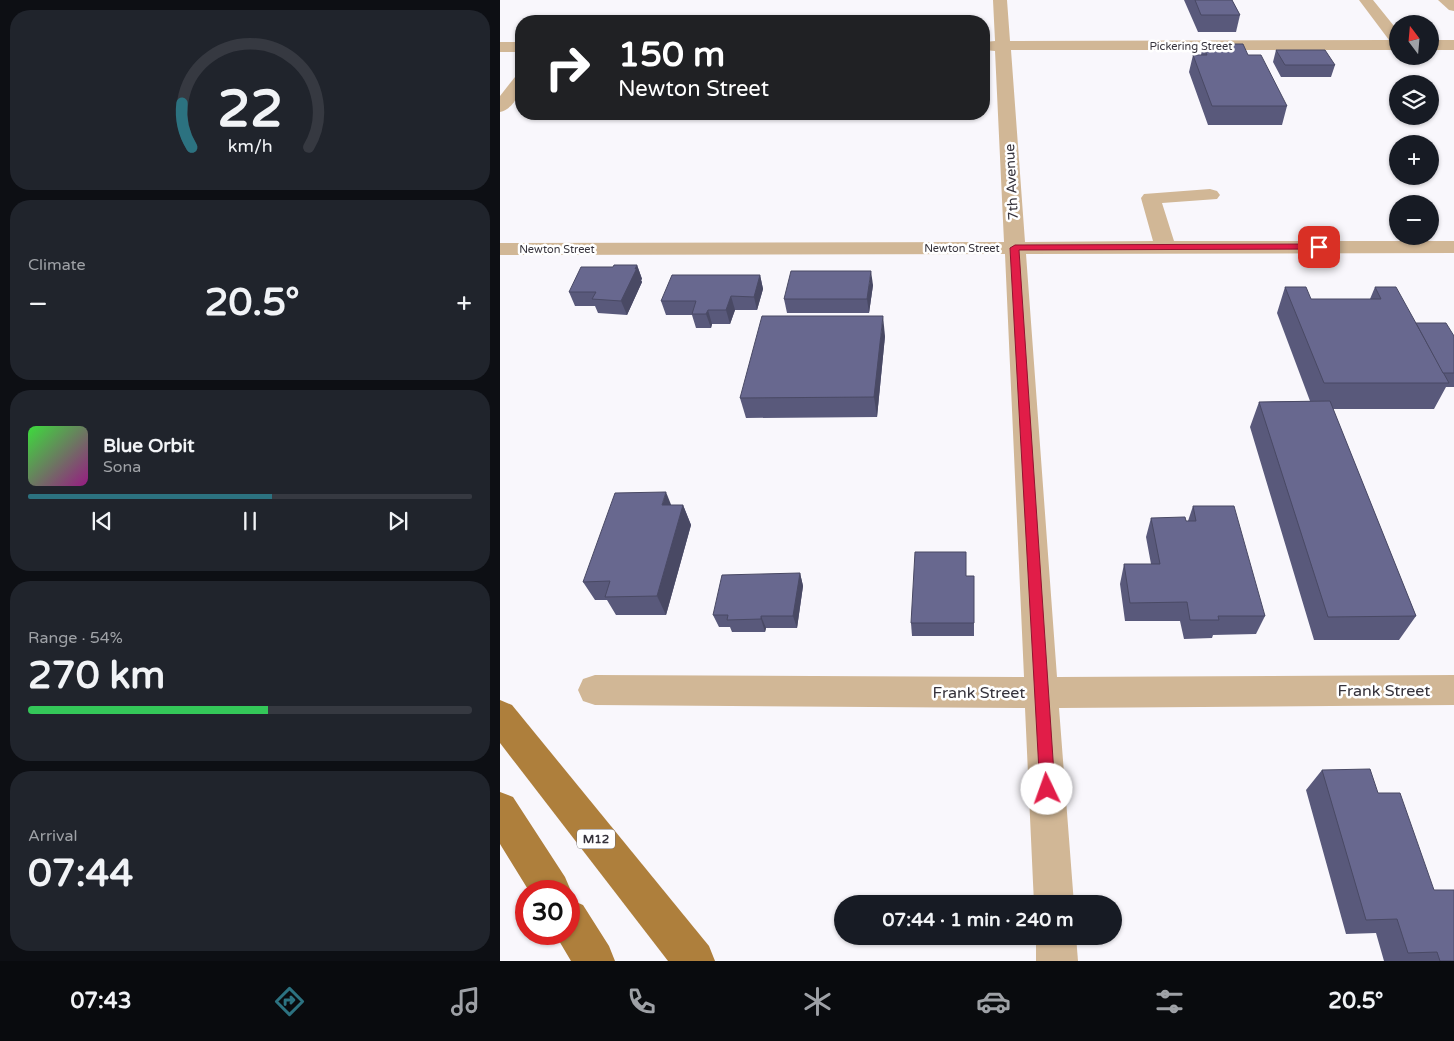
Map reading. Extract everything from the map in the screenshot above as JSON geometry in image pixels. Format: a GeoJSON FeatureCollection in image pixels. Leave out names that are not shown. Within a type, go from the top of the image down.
{"type":"FeatureCollection","features":[{"type":"Feature","properties":{"kind":"main road","name":"M12"},"geometry":{"type":"LineString","coordinates":[[500,716],[694,961]]}},
{"type":"Feature","properties":{"kind":"main road"},"geometry":{"type":"LineString","coordinates":[[500,810],[544,880]]}},
{"type":"Feature","properties":{"kind":"main road"},"geometry":{"type":"LineString","coordinates":[[580,938],[594,961]]}},
{"type":"Feature","properties":{"kind":"street","name":"7th Avenue"},"geometry":{"type":"LineString","coordinates":[[1000,0],[993,46],[1015,248],[1053,895]]}},
{"type":"Feature","properties":{"kind":"street"},"geometry":{"type":"LineString","coordinates":[[1366,0],[1389,31]]}},
{"type":"Feature","properties":{"kind":"street"},"geometry":{"type":"LineString","coordinates":[[1445,0],[1454,7]]}},
{"type":"Feature","properties":{"kind":"street","name":"Pickering Street"},"geometry":{"type":"LineString","coordinates":[[993,46],[1389,43]]}},
{"type":"Feature","properties":{"kind":"street"},"geometry":{"type":"LineString","coordinates":[[1439,45],[1454,45]]}},
{"type":"Feature","properties":{"kind":"street"},"geometry":{"type":"LineString","coordinates":[[500,47],[515,47]]}},
{"type":"Feature","properties":{"kind":"street"},"geometry":{"type":"LineString","coordinates":[[500,107],[515,88]]}},
{"type":"Feature","properties":{"kind":"street"},"geometry":{"type":"LineString","coordinates":[[1164,247],[1152,198],[1210,195]]}},
{"type":"Feature","properties":{"kind":"street","name":"Newton Street"},"geometry":{"type":"LineString","coordinates":[[500,249],[1454,246]]}},
{"type":"Feature","properties":{"kind":"street","name":"Frank Street"},"geometry":{"type":"LineString","coordinates":[[595,690],[1042,693],[1454,690]]}},
{"type":"Feature","properties":{"kind":"street"},"geometry":{"type":"LineString","coordinates":[[1056,945],[1057,961]]}},
{"type":"Feature","properties":{"kind":"building"},"geometry":{"type":"Polygon","coordinates":[[[1195,0],[1232,0],[1240,15],[1201,15],[1195,0]]]}},
{"type":"Feature","properties":{"kind":"building"},"geometry":{"type":"Polygon","coordinates":[[[1229,44],[1243,44],[1248,55],[1261,55],[1287,106],[1212,106],[1193,55],[1207,55],[1203,46],[1230,46],[1229,44]]]}},
{"type":"Feature","properties":{"kind":"building"},"geometry":{"type":"Polygon","coordinates":[[[1276,50],[1325,50],[1335,65],[1285,65],[1276,50]]]}},
{"type":"Feature","properties":{"kind":"building"},"geometry":{"type":"Polygon","coordinates":[[[614,265],[637,265],[621,301],[592,299],[596,292],[569,292],[581,267],[613,267],[614,265]]]}},
{"type":"Feature","properties":{"kind":"building"},"geometry":{"type":"Polygon","coordinates":[[[791,271],[871,271],[867,299],[784,299],[791,271]]]}},
{"type":"Feature","properties":{"kind":"building"},"geometry":{"type":"Polygon","coordinates":[[[672,275],[760,275],[754,297],[731,296],[726,310],[708,310],[706,314],[692,314],[696,301],[661,301],[672,275]]]}},
{"type":"Feature","properties":{"kind":"building"},"geometry":{"type":"Polygon","coordinates":[[[1285,287],[1306,287],[1311,299],[1381,299],[1375,287],[1396,287],[1449,383],[1324,383],[1285,287]]]}},
{"type":"Feature","properties":{"kind":"building"},"geometry":{"type":"Polygon","coordinates":[[[762,316],[883,316],[874,397],[740,398],[762,316]]]}},
{"type":"Feature","properties":{"kind":"building"},"geometry":{"type":"Polygon","coordinates":[[[1416,323],[1446,323],[1454,336],[1454,373],[1443,373],[1416,323]]]}},
{"type":"Feature","properties":{"kind":"building"},"geometry":{"type":"Polygon","coordinates":[[[1330,401],[1416,616],[1328,617],[1259,402],[1330,401]]]}},
{"type":"Feature","properties":{"kind":"building"},"geometry":{"type":"Polygon","coordinates":[[[666,492],[662,505],[683,505],[657,596],[605,597],[610,581],[583,582],[615,493],[666,492]]]}},
{"type":"Feature","properties":{"kind":"building"},"geometry":{"type":"Polygon","coordinates":[[[1193,506],[1234,506],[1265,616],[1218,616],[1219,620],[1190,620],[1187,602],[1130,603],[1124,564],[1160,564],[1151,518],[1185,517],[1186,521],[1196,521],[1193,506]]]}},
{"type":"Feature","properties":{"kind":"building"},"geometry":{"type":"Polygon","coordinates":[[[915,552],[966,552],[966,576],[974,576],[974,623],[911,623],[915,552]]]}},
{"type":"Feature","properties":{"kind":"building"},"geometry":{"type":"Polygon","coordinates":[[[800,573],[793,616],[761,616],[761,619],[727,620],[728,615],[713,615],[722,575],[800,573]]]}},
{"type":"Feature","properties":{"kind":"building"},"geometry":{"type":"Polygon","coordinates":[[[1370,769],[1378,793],[1400,793],[1434,890],[1454,890],[1454,961],[1440,961],[1437,952],[1408,953],[1397,919],[1366,920],[1322,770],[1370,769]]]}},
{"type":"Feature","properties":{"kind":"route"},"geometry":{"type":"LineString","coordinates":[[1047,789],[1015,248],[1319,247]]}}]}
